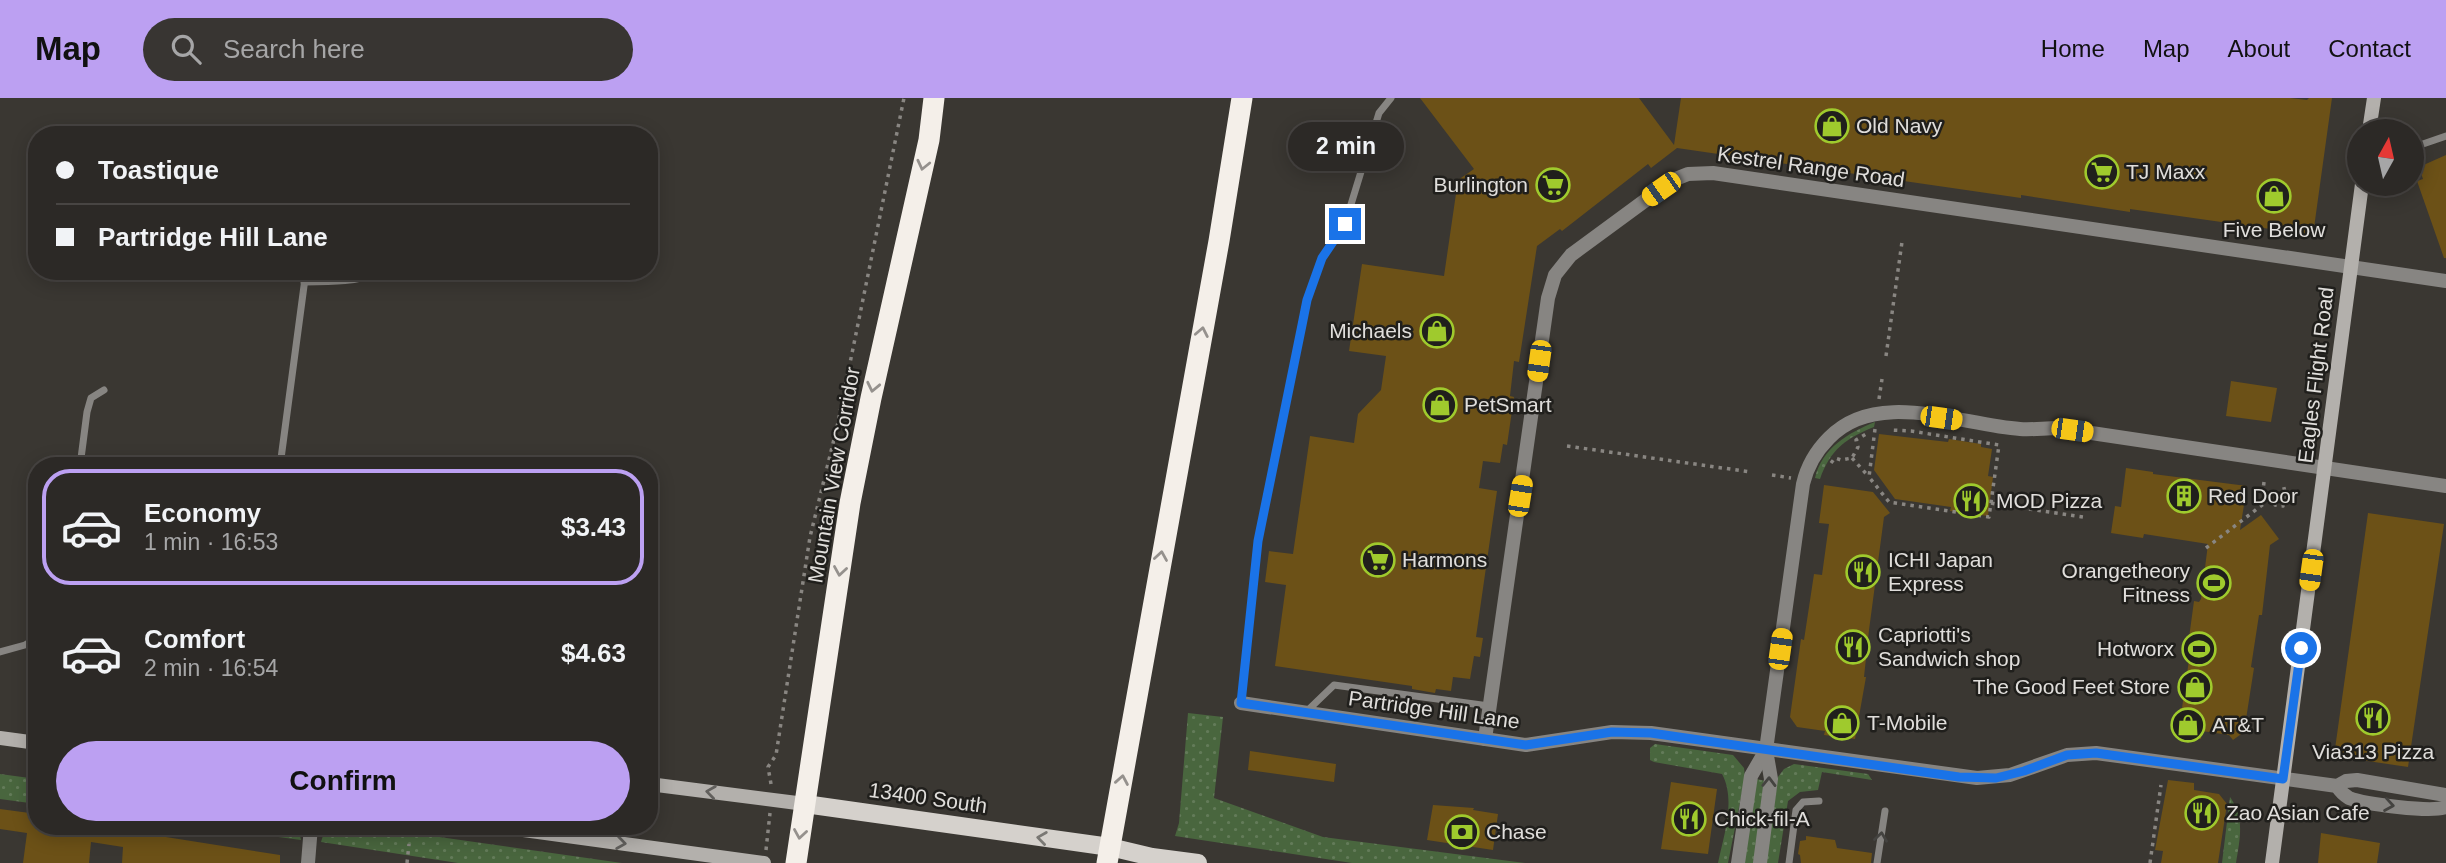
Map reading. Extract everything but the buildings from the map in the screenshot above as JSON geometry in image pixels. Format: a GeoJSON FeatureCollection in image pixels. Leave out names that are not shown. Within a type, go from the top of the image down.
{"type":"FeatureCollection","features":[{"type":"Feature","properties":{"kind":"highway","name":"Mountain View Corridor"},"geometry":{"type":"LineString","coordinates":[[796,863],[850,503],[929,140],[934,98]]}},
{"type":"Feature","properties":{"kind":"highway"},"geometry":{"type":"LineString","coordinates":[[1108,855],[1219,241],[1242,98]]}},
{"type":"Feature","properties":{"kind":"main road"},"geometry":{"type":"LineString","coordinates":[[2370,119],[2373,98]]}},
{"type":"Feature","properties":{"kind":"main road","name":"Eagles Flight Road"},"geometry":{"type":"LineString","coordinates":[[2272,863],[2360,196]]}},
{"type":"Feature","properties":{"kind":"main road"},"geometry":{"type":"LineString","coordinates":[[0,738],[28,742]]}},
{"type":"Feature","properties":{"kind":"main road","name":"13400 South"},"geometry":{"type":"LineString","coordinates":[[658,785],[805,804],[1108,855],[1198,863]]}},
{"type":"Feature","properties":{"kind":"main road"},"geometry":{"type":"LineString","coordinates":[[572,835],[765,857]]}},
{"type":"Feature","properties":{"kind":"street","name":"Kestrel Range Road"},"geometry":{"type":"LineString","coordinates":[[1485,739],[1548,298],[1555,275],[1571,255],[1673,180],[1688,174],[1713,173],[2446,281]]}},
{"type":"Feature","properties":{"kind":"street"},"geometry":{"type":"LineString","coordinates":[[1760,863],[1771,779],[1766,750],[1804,480],[1812,460],[1824,443],[1848,422],[1877,412],[1898,412],[2021,429],[2058,428],[2446,486]]}},
{"type":"Feature","properties":{"kind":"street","name":"Partridge Hill Lane"},"geometry":{"type":"LineString","coordinates":[[1241,703],[1535,745],[1623,731],[1651,733],[1978,779],[2010,775],[2067,755],[2096,753],[2337,786]]}},
{"type":"Feature","properties":{"kind":"street"},"geometry":{"type":"LineString","coordinates":[[1738,863],[1751,776],[1766,750]]}},
{"type":"Feature","properties":{"kind":"street"},"geometry":{"type":"LineString","coordinates":[[2446,795],[2357,780],[2346,781],[2337,786],[2344,794],[2356,799],[2429,810],[2446,807]]}},
{"type":"Feature","properties":{"kind":"street"},"geometry":{"type":"LineString","coordinates":[[308,863],[310,835]]}},
{"type":"Feature","properties":{"kind":"lane","name":"Partridge Hill Lane"},"geometry":{"type":"LineString","coordinates":[[1241,703],[1258,541],[1307,300],[1322,258],[1345,224],[1379,113],[1391,98]]}},
{"type":"Feature","properties":{"kind":"lane"},"geometry":{"type":"LineString","coordinates":[[2424,144],[2446,136]]}},
{"type":"Feature","properties":{"kind":"lane"},"geometry":{"type":"LineString","coordinates":[[281,457],[304,282],[355,280]]}},
{"type":"Feature","properties":{"kind":"lane"},"geometry":{"type":"LineString","coordinates":[[81,457],[91,398],[104,390]]}},
{"type":"Feature","properties":{"kind":"lane"},"geometry":{"type":"LineString","coordinates":[[0,652],[28,643]]}},
{"type":"Feature","properties":{"kind":"lane"},"geometry":{"type":"LineString","coordinates":[[1306,713],[1334,685],[1489,706]]}},
{"type":"Feature","properties":{"kind":"lane"},"geometry":{"type":"LineString","coordinates":[[1789,863],[1796,810],[1803,802],[1819,801]]}},
{"type":"Feature","properties":{"kind":"lane"},"geometry":{"type":"LineString","coordinates":[[1877,863],[1885,811]]}},
{"type":"Feature","properties":{"kind":"path"},"geometry":{"type":"LineString","coordinates":[[765,857],[772,800],[768,767],[776,755],[810,537],[845,387],[904,98]]}},
{"type":"Feature","properties":{"kind":"path"},"geometry":{"type":"LineString","coordinates":[[1886,356],[1902,243]]}},
{"type":"Feature","properties":{"kind":"path"},"geometry":{"type":"LineString","coordinates":[[1879,401],[1882,379]]}},
{"type":"Feature","properties":{"kind":"path"},"geometry":{"type":"LineString","coordinates":[[1875,429],[1911,431],[1999,445],[1989,517],[1889,502],[1852,458],[1858,447],[1856,440],[1875,429]]}},
{"type":"Feature","properties":{"kind":"path"},"geometry":{"type":"LineString","coordinates":[[1868,477],[1875,429]]}},
{"type":"Feature","properties":{"kind":"path"},"geometry":{"type":"LineString","coordinates":[[1567,446],[1751,472]]}},
{"type":"Feature","properties":{"kind":"path"},"geometry":{"type":"LineString","coordinates":[[1826,469],[1835,458],[1852,458]]}},
{"type":"Feature","properties":{"kind":"path"},"geometry":{"type":"LineString","coordinates":[[1772,475],[1793,478]]}},
{"type":"Feature","properties":{"kind":"path"},"geometry":{"type":"LineString","coordinates":[[2264,482],[2263,490],[2270,499],[2275,505],[2283,506],[2283,484]]}},
{"type":"Feature","properties":{"kind":"path"},"geometry":{"type":"LineString","coordinates":[[2206,548],[2270,499]]}},
{"type":"Feature","properties":{"kind":"path"},"geometry":{"type":"LineString","coordinates":[[1991,503],[2006,506]]}},
{"type":"Feature","properties":{"kind":"path"},"geometry":{"type":"LineString","coordinates":[[2029,509],[2083,517]]}},
{"type":"Feature","properties":{"kind":"path"},"geometry":{"type":"LineString","coordinates":[[2150,863],[2161,785]]}},
{"type":"Feature","properties":{"kind":"path"},"geometry":{"type":"LineString","coordinates":[[407,863],[409,844]]}},
{"type":"Feature","properties":{"kind":"green space"},"geometry":{"type":"Polygon","coordinates":[[[1875,422],[1874,427],[1840,446],[1829,460],[1820,479],[1815,478],[1818,467],[1830,450],[1855,431],[1875,422]]]}},
{"type":"Feature","properties":{"kind":"green space"},"geometry":{"type":"Polygon","coordinates":[[[1188,713],[1223,717],[1214,798],[1323,837],[1525,863],[1352,863],[1175,836],[1179,823],[1188,713]]]}},
{"type":"Feature","properties":{"kind":"green space"},"geometry":{"type":"Polygon","coordinates":[[[1655,744],[1733,755],[1744,768],[1745,777],[1728,863],[1718,863],[1728,806],[1722,774],[1654,762],[1650,760],[1650,748],[1655,744]]]}},
{"type":"Feature","properties":{"kind":"green space"},"geometry":{"type":"Polygon","coordinates":[[[1794,764],[1868,774],[1872,780],[1822,772],[1818,790],[1800,792],[1788,801],[1778,863],[1766,863],[1778,777],[1784,769],[1794,764]]]}},
{"type":"Feature","properties":{"kind":"green space"},"geometry":{"type":"Polygon","coordinates":[[[0,774],[28,778],[28,803],[0,799],[0,774]]]}},
{"type":"Feature","properties":{"kind":"green space"},"geometry":{"type":"Polygon","coordinates":[[[1756,779],[1766,781],[1754,863],[1744,863],[1756,779]]]}},
{"type":"Feature","properties":{"kind":"green space"},"geometry":{"type":"Polygon","coordinates":[[[2230,797],[2240,821],[2239,846],[2236,863],[2222,863],[2230,797]]]}},
{"type":"Feature","properties":{"kind":"green space"},"geometry":{"type":"Polygon","coordinates":[[[264,835],[300,835],[301,840],[264,835]]]}},
{"type":"Feature","properties":{"kind":"green space"},"geometry":{"type":"Polygon","coordinates":[[[323,835],[425,835],[622,863],[458,863],[321,842],[323,835]]]}},
{"type":"Feature","properties":{"kind":"place","name":"Old Navy"},"geometry":{"type":"Point","coordinates":[1832,126]}},
{"type":"Feature","properties":{"kind":"place","name":"TJ Maxx"},"geometry":{"type":"Point","coordinates":[2102,172]}},
{"type":"Feature","properties":{"kind":"place","name":"Burlington"},"geometry":{"type":"Point","coordinates":[1553,185]}},
{"type":"Feature","properties":{"kind":"place","name":"Five Below"},"geometry":{"type":"Point","coordinates":[2274,196]}},
{"type":"Feature","properties":{"kind":"place","name":"Michaels"},"geometry":{"type":"Point","coordinates":[1437,331]}},
{"type":"Feature","properties":{"kind":"place","name":"PetSmart"},"geometry":{"type":"Point","coordinates":[1440,405]}},
{"type":"Feature","properties":{"kind":"place","name":"Red Door"},"geometry":{"type":"Point","coordinates":[2184,496]}},
{"type":"Feature","properties":{"kind":"place","name":"MOD Pizza"},"geometry":{"type":"Point","coordinates":[1971,501]}},
{"type":"Feature","properties":{"kind":"place","name":"Harmons"},"geometry":{"type":"Point","coordinates":[1378,560]}},
{"type":"Feature","properties":{"kind":"place","name":"ICHI Japan Express"},"geometry":{"type":"Point","coordinates":[1863,572]}},
{"type":"Feature","properties":{"kind":"place","name":"Orangetheory Fitness"},"geometry":{"type":"Point","coordinates":[2214,583]}},
{"type":"Feature","properties":{"kind":"place","name":"Capriotti's Sandwich shop"},"geometry":{"type":"Point","coordinates":[1853,647]}},
{"type":"Feature","properties":{"kind":"place","name":"Hotworx"},"geometry":{"type":"Point","coordinates":[2199,649]}},
{"type":"Feature","properties":{"kind":"place","name":"The Good Feet Store"},"geometry":{"type":"Point","coordinates":[2195,687]}},
{"type":"Feature","properties":{"kind":"place","name":"Via313 Pizza"},"geometry":{"type":"Point","coordinates":[2373,718]}},
{"type":"Feature","properties":{"kind":"place","name":"T-Mobile"},"geometry":{"type":"Point","coordinates":[1842,723]}},
{"type":"Feature","properties":{"kind":"place","name":"AT&T"},"geometry":{"type":"Point","coordinates":[2188,725]}},
{"type":"Feature","properties":{"kind":"place","name":"Zao Asian Cafe"},"geometry":{"type":"Point","coordinates":[2202,813]}},
{"type":"Feature","properties":{"kind":"place","name":"Chick-fil-A"},"geometry":{"type":"Point","coordinates":[1689,819]}},
{"type":"Feature","properties":{"kind":"place","name":"Chase"},"geometry":{"type":"Point","coordinates":[1462,832]}},
{"type":"Feature","properties":{"kind":"route"},"geometry":{"type":"LineString","coordinates":[[1345,224],[1322,258],[1307,300],[1280,424],[1258,541],[1241,703],[1526,745],[1591,734],[1623,731],[1651,733],[1978,779],[2010,775],[2067,755],[2096,753],[2283,779],[2301,648]]}}]}
